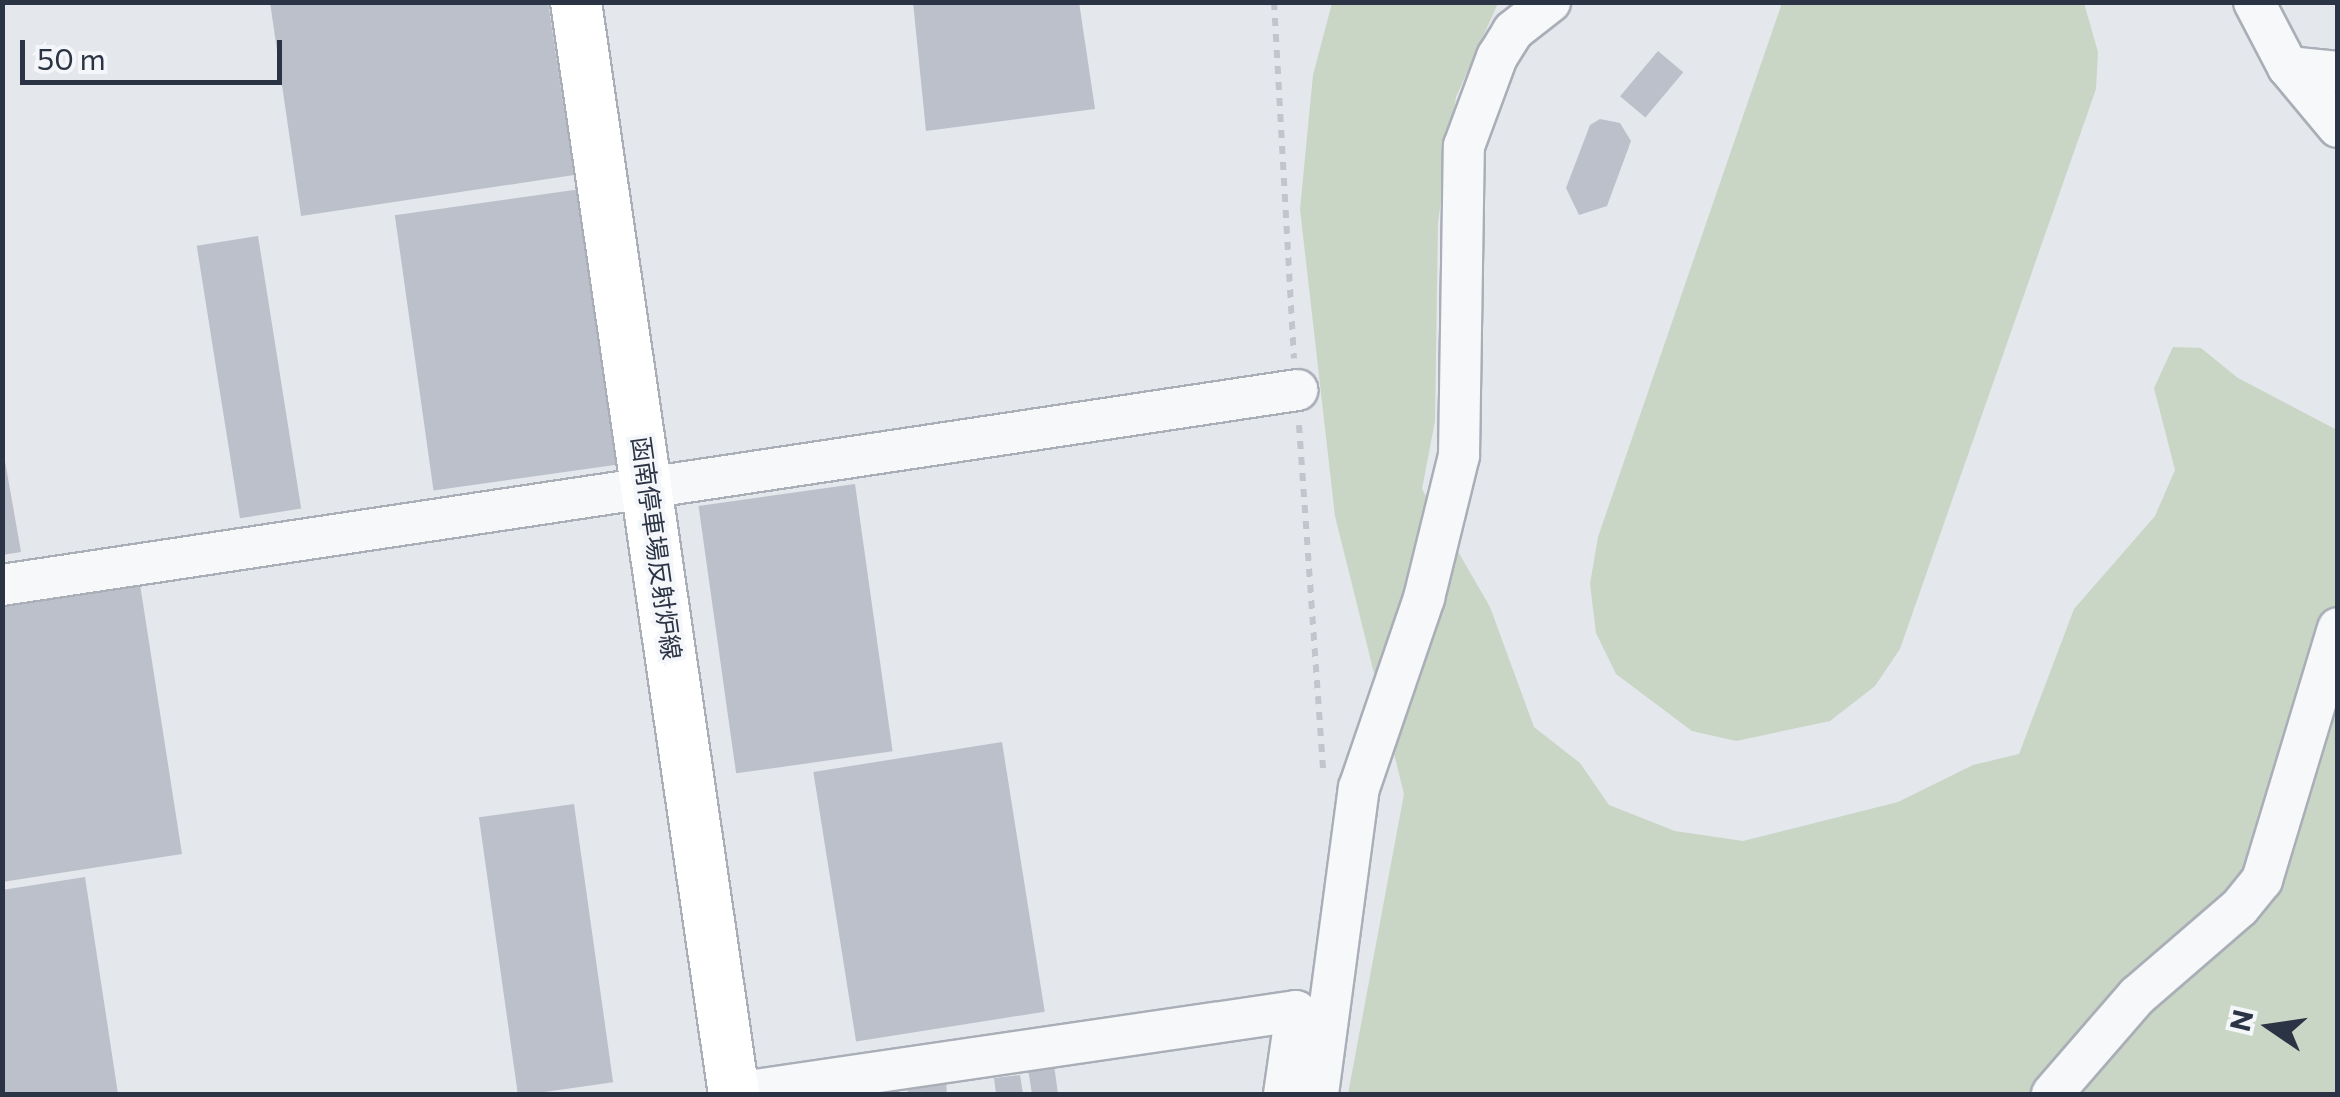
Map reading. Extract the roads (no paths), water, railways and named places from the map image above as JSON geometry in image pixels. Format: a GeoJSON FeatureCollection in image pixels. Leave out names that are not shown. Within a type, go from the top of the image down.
{"type":"FeatureCollection","features":[{"type":"Feature","properties":{"kind":"main road","name":"函南停車場反射炉線"},"geometry":{"type":"LineString","coordinates":[[576,2],[649,489],[732,1094]]}},
{"type":"Feature","properties":{"kind":"street"},"geometry":{"type":"LineString","coordinates":[[1318,1094],[1332,1030],[1359,788],[1424,598],[1459,456],[1464,146],[1497,57],[1513,30],[1550,2]]}},
{"type":"Feature","properties":{"kind":"street"},"geometry":{"type":"LineString","coordinates":[[2254,2],[2288,67],[2338,127]]}},
{"type":"Feature","properties":{"kind":"street"},"geometry":{"type":"LineString","coordinates":[[2288,67],[2338,72]]}},
{"type":"Feature","properties":{"kind":"street"},"geometry":{"type":"LineString","coordinates":[[2,586],[1297,390]]}},
{"type":"Feature","properties":{"kind":"street"},"geometry":{"type":"LineString","coordinates":[[2052,1094],[2137,996],[2240,908],[2262,880],[2338,628]]}},
{"type":"Feature","properties":{"kind":"street"},"geometry":{"type":"LineString","coordinates":[[732,1094],[1296,1012],[1284,1094]]}}]}
